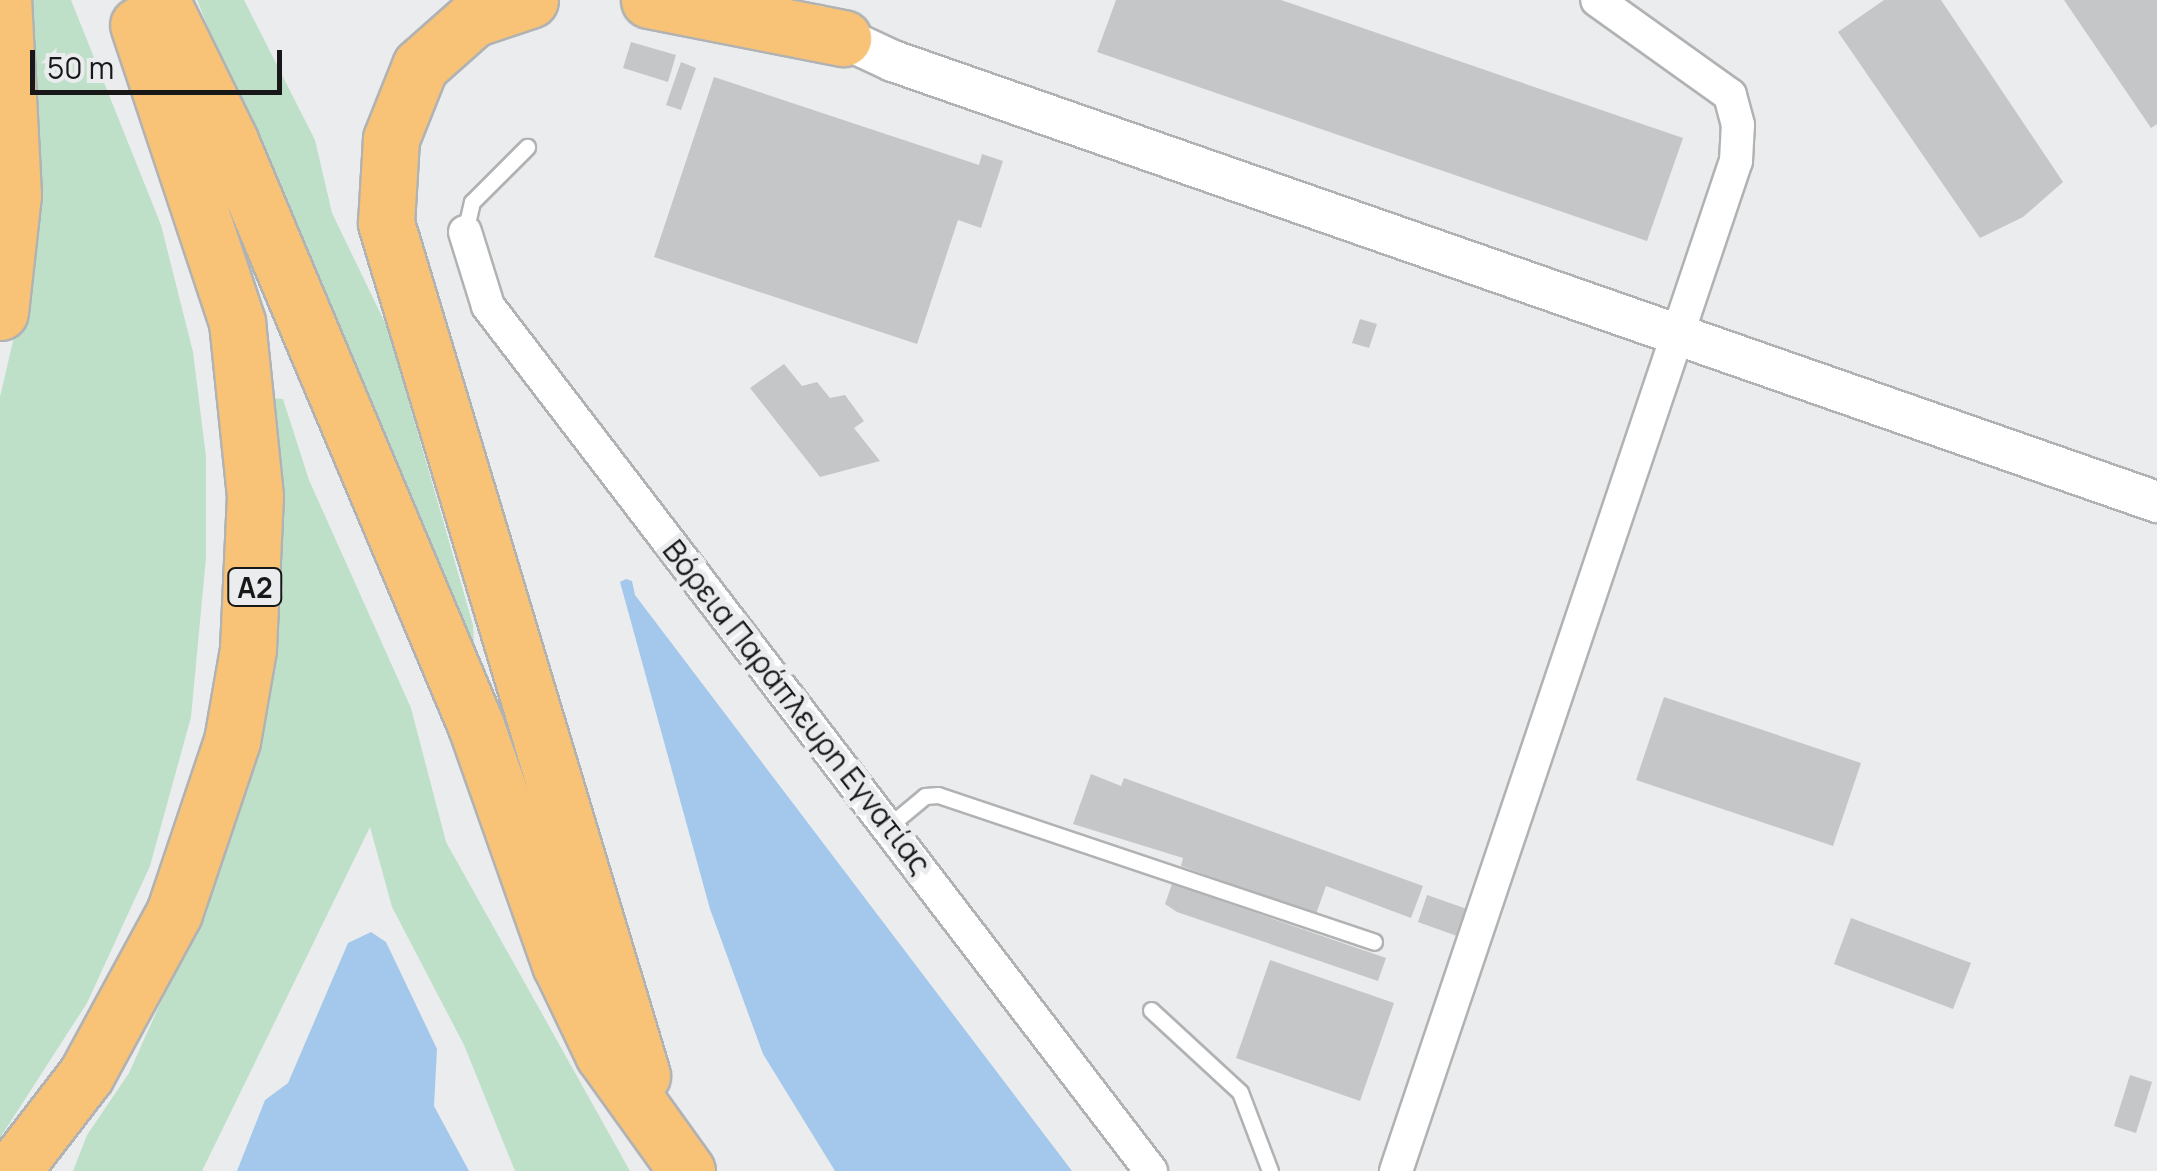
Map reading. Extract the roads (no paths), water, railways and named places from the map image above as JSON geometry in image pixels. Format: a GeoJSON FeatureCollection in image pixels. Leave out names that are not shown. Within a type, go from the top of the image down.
{"type":"FeatureCollection","features":[{"type":"Feature","properties":{"kind":"highway"},"geometry":{"type":"LineString","coordinates":[[0,312],[13,195],[4,0]]}},
{"type":"Feature","properties":{"kind":"highway","name":"Α2"},"geometry":{"type":"LineString","coordinates":[[25,1157],[131,1001],[174,913],[232,742],[256,566],[250,416],[237,322],[129,0]]}},
{"type":"Feature","properties":{"kind":"highway"},"geometry":{"type":"LineString","coordinates":[[162,0],[230,141],[476,726],[560,964],[603,1054],[674,1156]]}},
{"type":"Feature","properties":{"kind":"highway"},"geometry":{"type":"LineString","coordinates":[[530,0],[472,19],[420,66],[391,138],[386,223],[674,1156]]}},
{"type":"Feature","properties":{"kind":"highway"},"geometry":{"type":"LineString","coordinates":[[649,0],[843,38]]}},
{"type":"Feature","properties":{"kind":"street"},"geometry":{"type":"LineString","coordinates":[[760,0],[843,38],[1677,336],[2157,502]]}},
{"type":"Feature","properties":{"kind":"street"},"geometry":{"type":"LineString","coordinates":[[1396,1171],[1736,161],[1738,124],[1730,96],[1708,74],[1597,0]]}},
{"type":"Feature","properties":{"kind":"street","name":"Βόρεια Παράπλευρη Εγνατίας"},"geometry":{"type":"LineString","coordinates":[[466,232],[488,306],[1152,1171]]}},
{"type":"Feature","properties":{"kind":"lane"},"geometry":{"type":"LineString","coordinates":[[466,232],[472,202],[526,147]]}},
{"type":"Feature","properties":{"kind":"lane"},"geometry":{"type":"LineString","coordinates":[[890,826],[925,796],[938,796],[1374,942]]}},
{"type":"Feature","properties":{"kind":"lane"},"geometry":{"type":"LineString","coordinates":[[1151,1010],[1249,1104],[1270,1171]]}},
{"type":"Feature","properties":{"kind":"water"},"geometry":{"type":"Polygon","coordinates":[[[632,581],[635,595],[1072,1171],[835,1171],[763,1054],[710,909],[620,582],[632,581]]]}},
{"type":"Feature","properties":{"kind":"water"},"geometry":{"type":"Polygon","coordinates":[[[371,932],[386,942],[437,1049],[434,1106],[469,1171],[237,1171],[265,1100],[288,1083],[348,943],[371,932]]]}}]}
